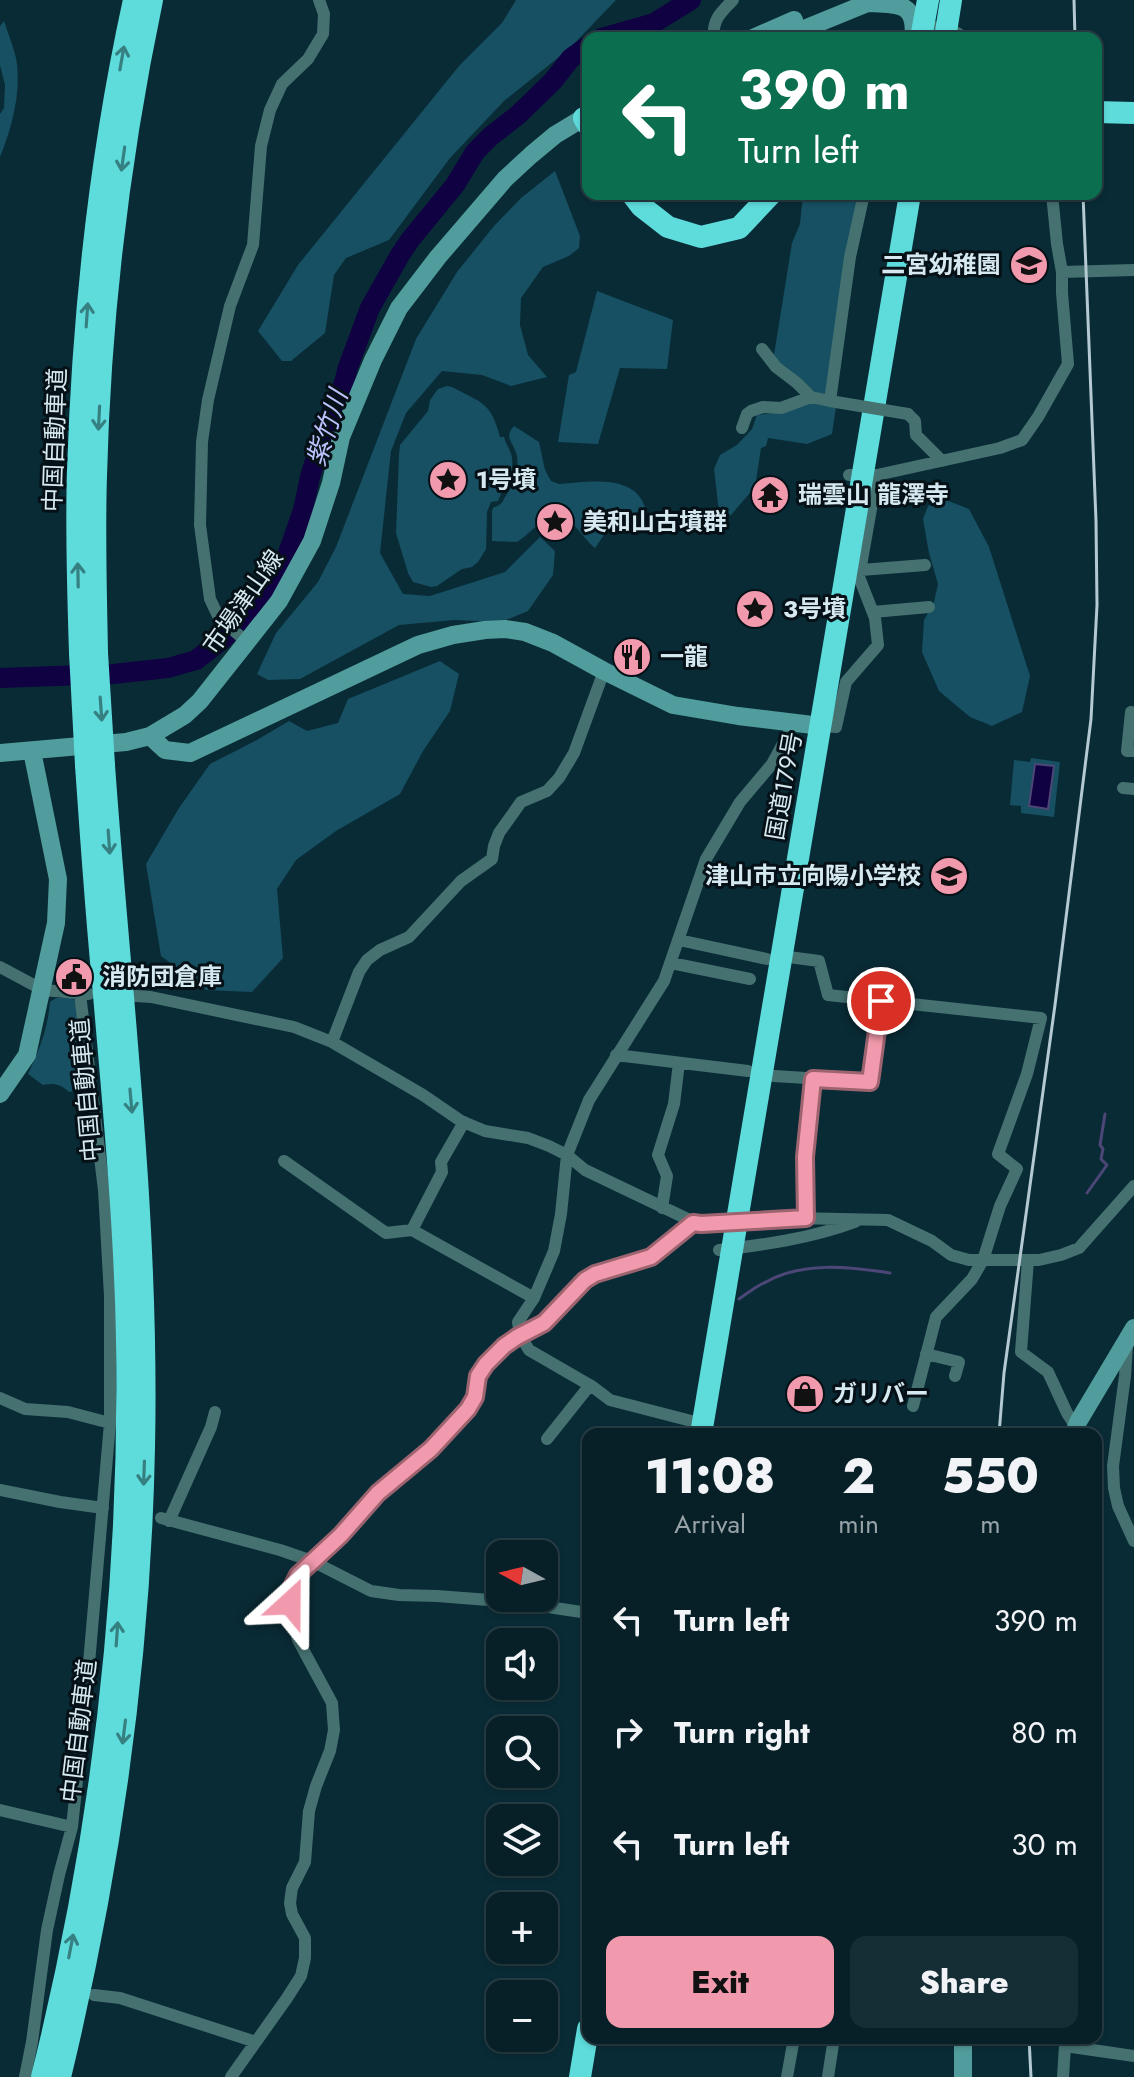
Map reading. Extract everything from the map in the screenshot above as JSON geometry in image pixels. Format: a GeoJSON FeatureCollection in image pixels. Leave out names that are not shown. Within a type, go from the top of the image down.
{"type":"FeatureCollection","features":[{"type":"Feature","properties":{"kind":"highway","name":"中国自動車道"},"geometry":{"type":"LineString","coordinates":[[60,2077],[107,1851],[133,1650],[145,1444],[140,1233],[77,551],[78,472],[97,212],[109,127],[134,0]]}},
{"type":"Feature","properties":{"kind":"highway","name":"中国自動車道"},"geometry":{"type":"LineString","coordinates":[[88,653],[106,299],[127,132],[152,0]]}},
{"type":"Feature","properties":{"kind":"highway"},"geometry":{"type":"LineString","coordinates":[[920,32],[928,0]]}},
{"type":"Feature","properties":{"kind":"highway"},"geometry":{"type":"LineString","coordinates":[[951,0],[952,32]]}},
{"type":"Feature","properties":{"kind":"highway"},"geometry":{"type":"LineString","coordinates":[[1102,112],[1134,113]]}},
{"type":"Feature","properties":{"kind":"highway"},"geometry":{"type":"LineString","coordinates":[[636,200],[668,227],[701,237],[739,228],[765,200]]}},
{"type":"Feature","properties":{"kind":"highway","name":"国道179号"},"geometry":{"type":"LineString","coordinates":[[863,475],[895,200]]}},
{"type":"Feature","properties":{"kind":"highway","name":"国道179号"},"geometry":{"type":"LineString","coordinates":[[695,1428],[774,957],[808,725],[863,475],[909,200]]}},
{"type":"Feature","properties":{"kind":"highway","name":"中国自動車道"},"geometry":{"type":"LineString","coordinates":[[42,2077],[79,1909],[104,1749],[116,1645],[128,1439],[122,1221],[95,890],[95,765]]}},
{"type":"Feature","properties":{"kind":"highway","name":"国道179号"},"geometry":{"type":"LineString","coordinates":[[726,1249],[748,1071],[774,957]]}},
{"type":"Feature","properties":{"kind":"highway"},"geometry":{"type":"LineString","coordinates":[[580,2077],[586,2044]]}},
{"type":"Feature","properties":{"kind":"highway"},"geometry":{"type":"LineString","coordinates":[[595,2077],[601,2044]]}},
{"type":"Feature","properties":{"kind":"street"},"geometry":{"type":"LineString","coordinates":[[242,638],[219,618],[210,599],[200,525],[202,442],[208,400],[230,306],[253,245],[261,146],[270,110],[282,84],[308,59],[323,34],[324,14],[319,0]]}},
{"type":"Feature","properties":{"kind":"street"},"geometry":{"type":"LineString","coordinates":[[714,32],[719,14],[733,0]]}},
{"type":"Feature","properties":{"kind":"street"},"geometry":{"type":"LineString","coordinates":[[767,32],[842,0]]}},
{"type":"Feature","properties":{"kind":"street"},"geometry":{"type":"LineString","coordinates":[[797,32],[871,2],[900,5],[907,9],[918,32]]}},
{"type":"Feature","properties":{"kind":"street","name":"市場津山線"},"geometry":{"type":"LineString","coordinates":[[0,753],[126,742],[150,736],[185,715],[200,701],[242,638],[279,601],[312,541],[331,483],[341,437],[366,374],[399,308],[505,179],[555,135],[582,121]]}},
{"type":"Feature","properties":{"kind":"street"},"geometry":{"type":"LineString","coordinates":[[830,401],[850,257],[863,200]]}},
{"type":"Feature","properties":{"kind":"street"},"geometry":{"type":"LineString","coordinates":[[150,736],[165,750],[190,753],[418,645],[453,635],[505,629],[525,632],[553,643],[673,705],[836,727],[846,682],[878,645],[873,612],[859,577],[863,475],[942,461],[1022,440],[1068,364],[1062,272],[1053,200]]}},
{"type":"Feature","properties":{"kind":"street"},"geometry":{"type":"LineString","coordinates":[[1062,272],[1134,270]]}},
{"type":"Feature","properties":{"kind":"street"},"geometry":{"type":"LineString","coordinates":[[762,349],[776,367],[811,397]]}},
{"type":"Feature","properties":{"kind":"street"},"geometry":{"type":"LineString","coordinates":[[742,428],[751,411],[763,407],[781,408],[811,397],[908,414],[915,421],[916,435],[942,461]]}},
{"type":"Feature","properties":{"kind":"street"},"geometry":{"type":"LineString","coordinates":[[861,570],[925,565]]}},
{"type":"Feature","properties":{"kind":"street"},"geometry":{"type":"LineString","coordinates":[[873,612],[929,607]]}},
{"type":"Feature","properties":{"kind":"street"},"geometry":{"type":"LineString","coordinates":[[332,1042],[359,972],[367,960],[380,950],[409,937],[461,881],[492,859],[499,833],[521,802],[547,791],[559,778],[574,753],[604,671]]}},
{"type":"Feature","properties":{"kind":"street"},"geometry":{"type":"LineString","coordinates":[[1131,712],[1127,751],[1134,751]]}},
{"type":"Feature","properties":{"kind":"street"},"geometry":{"type":"LineString","coordinates":[[695,1428],[610,1400],[529,1350],[520,1335],[518,1322],[534,1298],[554,1251],[567,1155],[589,1100],[664,981],[706,859],[740,802],[808,725]]}},
{"type":"Feature","properties":{"kind":"street"},"geometry":{"type":"LineString","coordinates":[[0,1094],[27,1055],[56,923],[58,879],[32,751]]}},
{"type":"Feature","properties":{"kind":"street"},"geometry":{"type":"LineString","coordinates":[[679,940],[774,957],[819,961],[828,995],[1041,1018],[1027,1074],[998,1154],[1017,1169],[1000,1206],[983,1260],[972,1279],[936,1317],[913,1406]]}},
{"type":"Feature","properties":{"kind":"street"},"geometry":{"type":"LineString","coordinates":[[671,963],[750,979]]}},
{"type":"Feature","properties":{"kind":"street"},"geometry":{"type":"LineString","coordinates":[[0,967],[43,990],[85,994],[104,1190],[110,1296],[110,1423],[72,1827],[47,1930],[46,1987],[25,2077]]}},
{"type":"Feature","properties":{"kind":"street"},"geometry":{"type":"LineString","coordinates":[[136,996],[294,1027],[332,1042],[464,1122],[485,1131],[528,1138],[567,1155],[585,1170],[697,1224],[806,1218],[888,1220],[932,1241],[951,1255],[969,1260],[1050,1259],[1079,1248],[1134,1186]]}},
{"type":"Feature","properties":{"kind":"street"},"geometry":{"type":"LineString","coordinates":[[774,1076],[870,1082],[881,1001]]}},
{"type":"Feature","properties":{"kind":"street"},"geometry":{"type":"LineString","coordinates":[[616,1055],[748,1071]]}},
{"type":"Feature","properties":{"kind":"street"},"geometry":{"type":"LineString","coordinates":[[662,1208],[667,1176],[658,1155],[674,1104],[679,1063]]}},
{"type":"Feature","properties":{"kind":"street"},"geometry":{"type":"LineString","coordinates":[[806,1218],[805,1157],[813,1079]]}},
{"type":"Feature","properties":{"kind":"street"},"geometry":{"type":"LineString","coordinates":[[412,1230],[442,1172],[441,1162],[464,1122]]}},
{"type":"Feature","properties":{"kind":"street"},"geometry":{"type":"LineString","coordinates":[[284,1161],[386,1233],[412,1230],[534,1298]]}},
{"type":"Feature","properties":{"kind":"street"},"geometry":{"type":"LineString","coordinates":[[726,1249],[831,1231],[862,1220]]}},
{"type":"Feature","properties":{"kind":"street"},"geometry":{"type":"LineString","coordinates":[[231,2077],[301,1976],[305,1958],[305,1938],[292,1914],[290,1903],[292,1888],[305,1862],[309,1811],[334,1730],[332,1703],[298,1640],[290,1603],[291,1589],[298,1575],[341,1535],[378,1493],[431,1449],[468,1409],[475,1397],[478,1376],[504,1346],[544,1323],[585,1280],[651,1257],[697,1224]]}},
{"type":"Feature","properties":{"kind":"street"},"geometry":{"type":"LineString","coordinates":[[1028,1260],[1021,1352],[1048,1372],[1074,1428]]}},
{"type":"Feature","properties":{"kind":"street"},"geometry":{"type":"LineString","coordinates":[[1076,1428],[1130,1334]]}},
{"type":"Feature","properties":{"kind":"street"},"geometry":{"type":"LineString","coordinates":[[1130,1334],[1113,1466],[1118,1506],[1134,1541]]}},
{"type":"Feature","properties":{"kind":"street"},"geometry":{"type":"LineString","coordinates":[[926,1354],[959,1362],[955,1376]]}},
{"type":"Feature","properties":{"kind":"street"},"geometry":{"type":"LineString","coordinates":[[547,1439],[590,1385]]}},
{"type":"Feature","properties":{"kind":"street"},"geometry":{"type":"LineString","coordinates":[[0,1398],[25,1409],[68,1412],[110,1423]]}},
{"type":"Feature","properties":{"kind":"street"},"geometry":{"type":"LineString","coordinates":[[215,1412],[211,1427],[165,1519],[312,1561],[371,1591],[515,1602],[582,1612]]}},
{"type":"Feature","properties":{"kind":"street"},"geometry":{"type":"LineString","coordinates":[[0,1490],[103,1508]]}},
{"type":"Feature","properties":{"kind":"street"},"geometry":{"type":"LineString","coordinates":[[0,1810],[72,1827]]}},
{"type":"Feature","properties":{"kind":"street"},"geometry":{"type":"LineString","coordinates":[[94,1995],[120,1998],[256,2042]]}},
{"type":"Feature","properties":{"kind":"street"},"geometry":{"type":"LineString","coordinates":[[787,2077],[793,2044]]}},
{"type":"Feature","properties":{"kind":"street"},"geometry":{"type":"LineString","coordinates":[[828,2077],[833,2044]]}},
{"type":"Feature","properties":{"kind":"street"},"geometry":{"type":"LineString","coordinates":[[963,2044],[963,2077]]}},
{"type":"Feature","properties":{"kind":"street"},"geometry":{"type":"LineString","coordinates":[[1063,2077],[1065,2046],[1134,2056]]}},
{"type":"Feature","properties":{"kind":"shaded area"},"geometry":{"type":"Polygon","coordinates":[[[516,0],[616,0],[569,49],[504,101],[450,158],[389,240],[346,258],[334,275],[325,333],[291,361],[282,361],[258,331],[298,265],[459,66],[502,23],[516,0]]]}},
{"type":"Feature","properties":{"kind":"shaded area"},"geometry":{"type":"Polygon","coordinates":[[[4,21],[16,58],[18,83],[12,121],[0,157],[0,114],[4,108],[5,85],[0,65],[0,26],[4,21]]]}},
{"type":"Feature","properties":{"kind":"shaded area"},"geometry":{"type":"Polygon","coordinates":[[[555,171],[580,236],[579,248],[569,256],[543,267],[521,298],[520,325],[528,355],[547,377],[511,386],[482,375],[442,371],[406,413],[391,451],[380,553],[403,594],[430,596],[505,572],[540,537],[555,551],[553,575],[528,611],[501,622],[454,620],[399,625],[300,679],[268,680],[257,674],[276,633],[318,582],[336,547],[416,339],[457,272],[494,226],[521,198],[555,171]]]}},
{"type":"Feature","properties":{"kind":"shaded area"},"geometry":{"type":"Polygon","coordinates":[[[802,200],[859,200],[827,398],[814,396],[773,361],[792,243],[800,224],[802,200]]]}},
{"type":"Feature","properties":{"kind":"shaded area"},"geometry":{"type":"Polygon","coordinates":[[[597,291],[673,320],[667,369],[620,368],[598,444],[558,442],[569,375],[576,372],[597,291]]]}},
{"type":"Feature","properties":{"kind":"shaded area"},"geometry":{"type":"Polygon","coordinates":[[[447,386],[489,410],[500,437],[504,437],[512,464],[507,488],[502,491],[498,501],[491,502],[487,512],[486,549],[478,562],[431,587],[413,582],[396,533],[399,455],[400,445],[428,411],[430,400],[438,389],[447,386]]]}},
{"type":"Feature","properties":{"kind":"shaded area"},"geometry":{"type":"Polygon","coordinates":[[[809,402],[836,407],[832,434],[807,444],[768,438],[766,446],[761,448],[755,487],[731,515],[719,512],[714,469],[720,455],[737,445],[752,429],[757,415],[781,412],[809,402]]]}},
{"type":"Feature","properties":{"kind":"shaded area"},"geometry":{"type":"Polygon","coordinates":[[[514,426],[539,442],[545,470],[551,481],[559,484],[596,481],[620,484],[639,496],[645,507],[606,532],[595,548],[572,524],[559,517],[543,521],[517,542],[492,541],[492,510],[502,502],[517,471],[517,456],[509,437],[514,426]]]}},
{"type":"Feature","properties":{"kind":"shaded area"},"geometry":{"type":"Polygon","coordinates":[[[941,498],[969,509],[989,547],[1030,676],[1022,712],[992,726],[970,717],[939,691],[922,652],[924,620],[934,602],[938,584],[923,519],[928,506],[941,498]]]}},
{"type":"Feature","properties":{"kind":"shaded area"},"geometry":{"type":"Polygon","coordinates":[[[440,661],[459,674],[450,711],[423,751],[400,794],[336,831],[296,860],[277,889],[283,958],[252,992],[206,990],[161,956],[146,864],[210,764],[289,721],[307,731],[338,723],[348,699],[440,661]]]}},
{"type":"Feature","properties":{"kind":"shaded area"},"geometry":{"type":"Polygon","coordinates":[[[1031,758],[1060,762],[1054,817],[1021,813],[1021,806],[1010,805],[1014,760],[1030,762],[1031,758]]]}},
{"type":"Feature","properties":{"kind":"shaded area"},"geometry":{"type":"Polygon","coordinates":[[[1035,764],[1054,766],[1048,809],[1029,806],[1035,764]]]}},
{"type":"Feature","properties":{"kind":"shaded area"},"geometry":{"type":"Polygon","coordinates":[[[56,998],[72,998],[76,1002],[84,1083],[81,1090],[69,1092],[57,1085],[43,1085],[28,1074],[42,1039],[50,1002],[56,998]]]}},
{"type":"Feature","properties":{"kind":"waterway","name":"紫竹川"},"geometry":{"type":"LineString","coordinates":[[622,32],[654,23],[691,0]]}},
{"type":"Feature","properties":{"kind":"waterway","name":"紫竹川"},"geometry":{"type":"LineString","coordinates":[[0,678],[113,674],[168,668],[196,660],[223,639],[257,601],[286,559],[327,422],[370,308],[400,255],[455,185],[475,152],[518,115],[582,50]]}},
{"type":"Feature","properties":{"kind":"waterway"},"geometry":{"type":"LineString","coordinates":[[1087,1193],[1107,1165],[1101,1159],[1103,1149],[1100,1145],[1105,1114]]}},
{"type":"Feature","properties":{"kind":"waterway"},"geometry":{"type":"LineString","coordinates":[[739,1299],[780,1275],[811,1268],[890,1273]]}},
{"type":"Feature","properties":{"kind":"railway"},"geometry":{"type":"LineString","coordinates":[[1074,0],[1075,32]]}},
{"type":"Feature","properties":{"kind":"railway"},"geometry":{"type":"LineString","coordinates":[[999,1428],[1004,1373],[1091,719],[1097,605],[1096,521],[1083,200]]}},
{"type":"Feature","properties":{"kind":"railway"},"geometry":{"type":"LineString","coordinates":[[1029,2044],[1031,2077]]}},
{"type":"Feature","properties":{"kind":"place","name":"二宮幼稚園"},"geometry":{"type":"Point","coordinates":[1029,265]}},
{"type":"Feature","properties":{"kind":"place","name":"1号墳"},"geometry":{"type":"Point","coordinates":[448,480]}},
{"type":"Feature","properties":{"kind":"place","name":"瑞雲山 龍澤寺"},"geometry":{"type":"Point","coordinates":[770,495]}},
{"type":"Feature","properties":{"kind":"place","name":"美和山古墳群"},"geometry":{"type":"Point","coordinates":[555,522]}},
{"type":"Feature","properties":{"kind":"place","name":"3号墳"},"geometry":{"type":"Point","coordinates":[755,609]}},
{"type":"Feature","properties":{"kind":"place","name":"一龍"},"geometry":{"type":"Point","coordinates":[632,657]}},
{"type":"Feature","properties":{"kind":"place","name":"津山市立向陽小学校"},"geometry":{"type":"Point","coordinates":[949,876]}},
{"type":"Feature","properties":{"kind":"place","name":"消防団倉庫"},"geometry":{"type":"Point","coordinates":[74,977]}},
{"type":"Feature","properties":{"kind":"place","name":"ガリバー"},"geometry":{"type":"Point","coordinates":[805,1394]}},
{"type":"Feature","properties":{"kind":"route"},"geometry":{"type":"LineString","coordinates":[[290,1603],[291,1589],[298,1575],[341,1535],[378,1493],[418,1462],[468,1409],[475,1397],[478,1376],[486,1364],[504,1346],[544,1323],[585,1280],[651,1257],[693,1223],[806,1218],[805,1157],[813,1079],[870,1082],[881,1001]]}}]}
